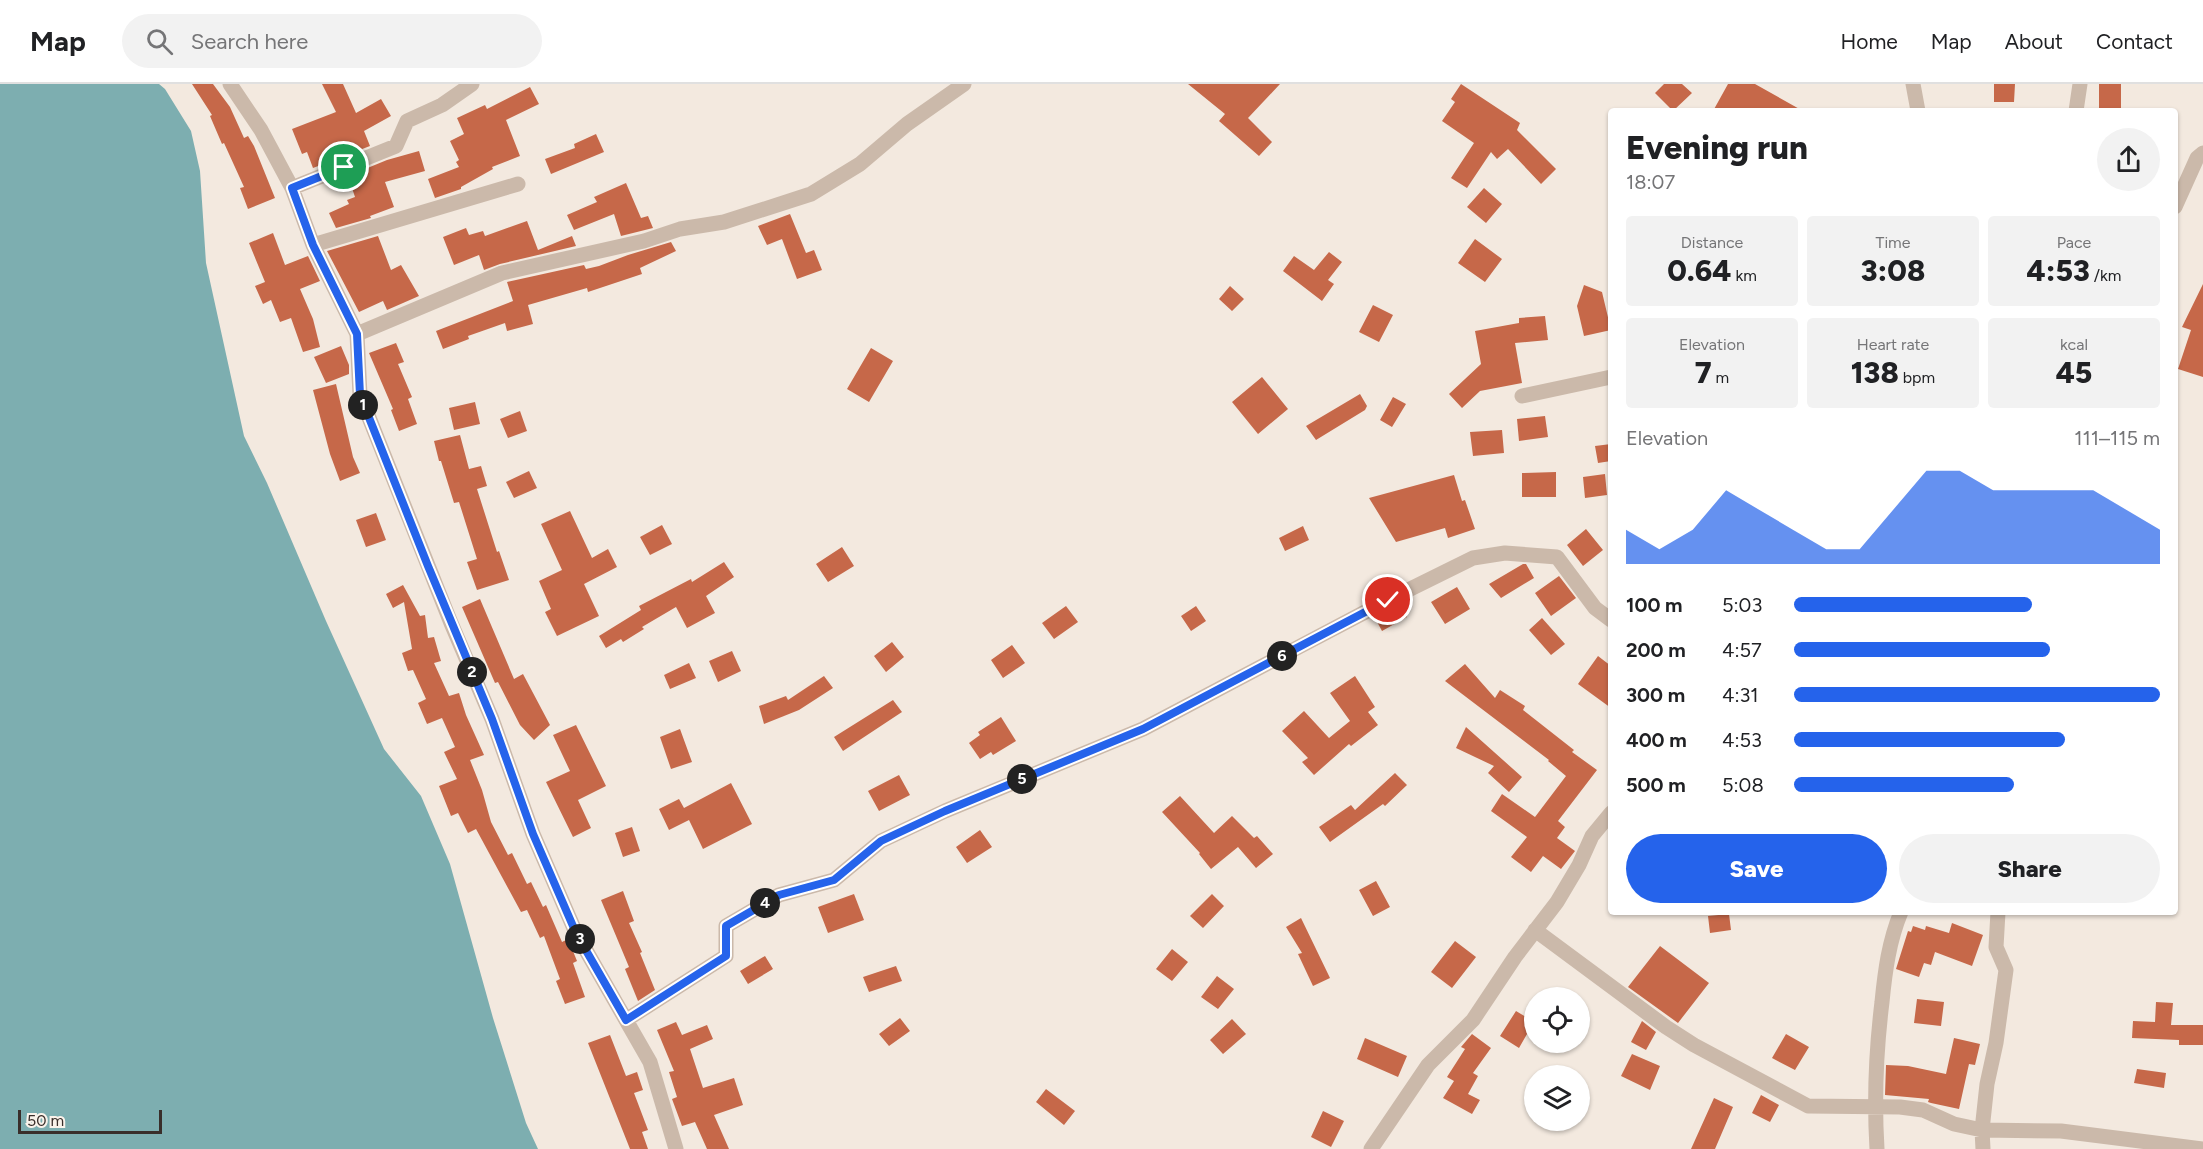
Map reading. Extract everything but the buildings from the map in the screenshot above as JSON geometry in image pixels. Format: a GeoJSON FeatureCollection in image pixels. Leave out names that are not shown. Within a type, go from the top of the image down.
{"type":"FeatureCollection","features":[{"type":"Feature","properties":{"kind":"street"},"geometry":{"type":"LineString","coordinates":[[230,84],[261,130],[292,188],[313,245],[357,334],[360,395],[438,592],[492,719],[533,834],[576,933],[650,1062],[676,1149]]}},
{"type":"Feature","properties":{"kind":"street"},"geometry":{"type":"LineString","coordinates":[[292,188],[396,146],[407,121],[442,105],[472,84]]}},
{"type":"Feature","properties":{"kind":"street"},"geometry":{"type":"LineString","coordinates":[[357,334],[502,273],[644,241],[680,229],[724,222],[811,194],[860,164],[907,124],[964,84]]}},
{"type":"Feature","properties":{"kind":"street"},"geometry":{"type":"LineString","coordinates":[[1914,84],[1918,108]]}},
{"type":"Feature","properties":{"kind":"street"},"geometry":{"type":"LineString","coordinates":[[2076,108],[2080,84]]}},
{"type":"Feature","properties":{"kind":"street"},"geometry":{"type":"LineString","coordinates":[[2178,200],[2197,158],[2203,153]]}},
{"type":"Feature","properties":{"kind":"street"},"geometry":{"type":"LineString","coordinates":[[313,245],[518,184]]}},
{"type":"Feature","properties":{"kind":"street"},"geometry":{"type":"LineString","coordinates":[[1522,396],[1608,378]]}},
{"type":"Feature","properties":{"kind":"street"},"geometry":{"type":"LineString","coordinates":[[626,1020],[726,956],[726,926],[779,895],[834,880],[881,841],[945,811],[1143,729],[1378,605],[1473,558],[1505,553],[1557,557],[1595,608],[1608,618]]}},
{"type":"Feature","properties":{"kind":"street"},"geometry":{"type":"LineString","coordinates":[[1371,1149],[1428,1065],[1473,1020],[1557,902],[1579,865],[1592,836],[1608,817]]}},
{"type":"Feature","properties":{"kind":"street"},"geometry":{"type":"LineString","coordinates":[[1877,1149],[1875,1108],[1878,1033],[1889,946],[1900,915]]}},
{"type":"Feature","properties":{"kind":"street"},"geometry":{"type":"LineString","coordinates":[[1983,1149],[1982,1130],[1987,1083],[1996,1043],[2006,970],[1996,946],[1998,916]]}},
{"type":"Feature","properties":{"kind":"street"},"geometry":{"type":"LineString","coordinates":[[1535,930],[1666,1027],[1694,1045],[1808,1106],[1900,1107],[1923,1110],[1954,1124],[1982,1130],[2061,1131],[2203,1149]]}},
{"type":"Feature","properties":{"kind":"water"},"geometry":{"type":"Polygon","coordinates":[[[0,84],[159,84],[165,89],[191,131],[200,171],[206,263],[244,436],[267,483],[384,749],[421,796],[450,864],[493,1018],[526,1123],[538,1149],[0,1149],[0,84]]]}},
{"type":"Feature","properties":{"kind":"route"},"geometry":{"type":"LineString","coordinates":[[344,167],[292,188],[313,245],[357,334],[360,395],[492,719],[533,834],[576,933],[626,1020],[726,956],[726,926],[779,895],[834,880],[881,841],[945,811],[1143,729],[1388,600]]}}]}
